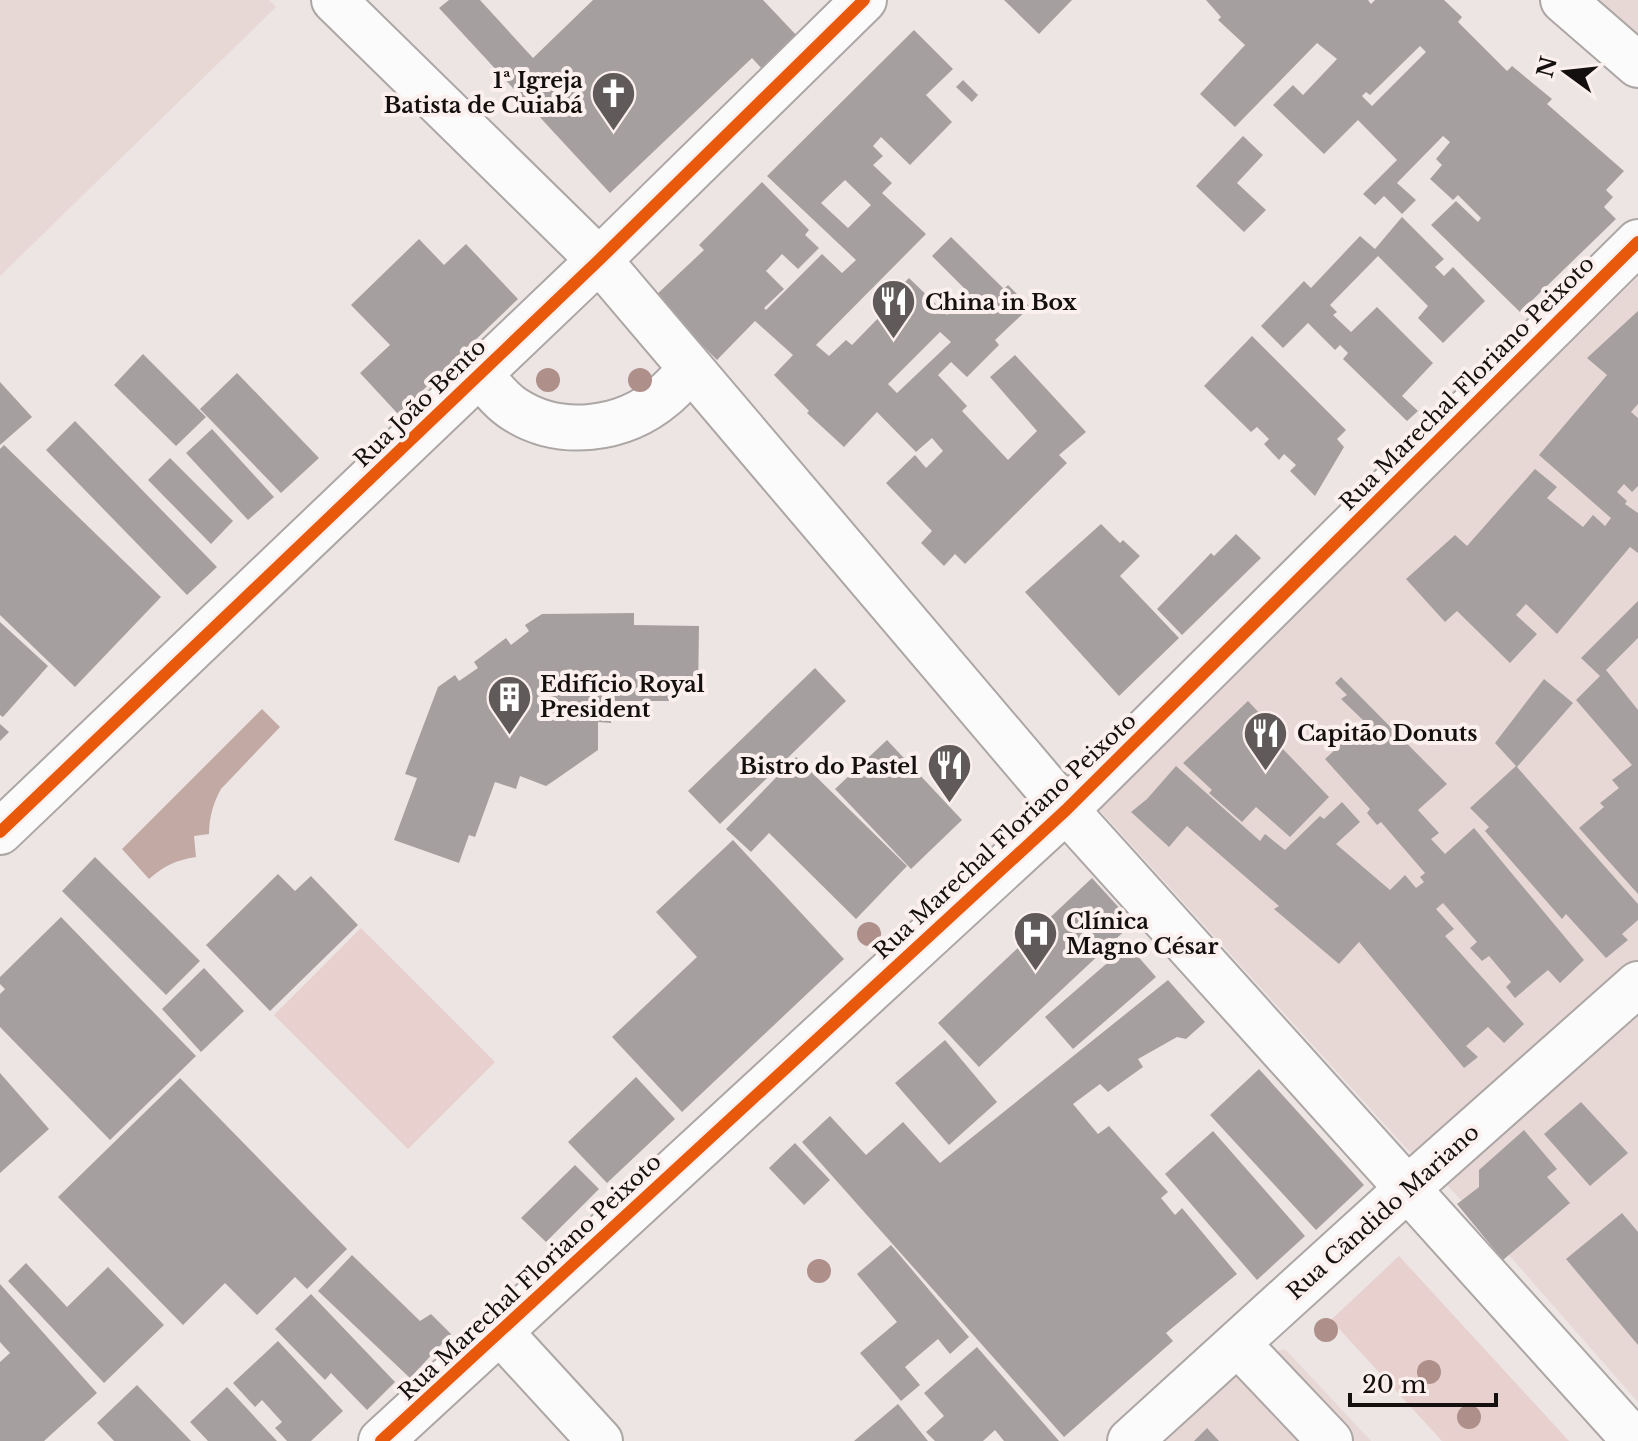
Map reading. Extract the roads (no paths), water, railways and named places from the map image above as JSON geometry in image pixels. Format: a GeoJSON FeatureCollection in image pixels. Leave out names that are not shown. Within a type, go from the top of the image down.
{"type":"FeatureCollection","features":[{"type":"Feature","properties":{"kind":"street"},"geometry":{"type":"LineString","coordinates":[[334,0],[599,260],[1066,810],[1635,1441]]}},
{"type":"Feature","properties":{"kind":"street","name":"Rua João Bento"},"geometry":{"type":"LineString","coordinates":[[0,832],[599,260],[864,0]]}},
{"type":"Feature","properties":{"kind":"street"},"geometry":{"type":"LineString","coordinates":[[1563,0],[1638,65]]}},
{"type":"Feature","properties":{"kind":"street","name":"Rua Marechal Floriano Peixoto"},"geometry":{"type":"LineString","coordinates":[[381,1441],[1066,810],[1638,242]]}},
{"type":"Feature","properties":{"kind":"street"},"geometry":{"type":"LineString","coordinates":[[480,374],[499,397],[528,417],[568,427],[589,428],[609,425],[648,407],[691,369]]}},
{"type":"Feature","properties":{"kind":"street","name":"Rua Cândido Mariano"},"geometry":{"type":"LineString","coordinates":[[1130,1441],[1638,984]]}},
{"type":"Feature","properties":{"kind":"street"},"geometry":{"type":"LineString","coordinates":[[500,1332],[600,1441]]}},
{"type":"Feature","properties":{"kind":"street"},"geometry":{"type":"LineString","coordinates":[[1238,1344],[1330,1441]]}},
{"type":"Feature","properties":{"kind":"place","name":"1ª Igreja Batista de Cuiabá"},"geometry":{"type":"Point","coordinates":[614,132]}},
{"type":"Feature","properties":{"kind":"place","name":"China in Box"},"geometry":{"type":"Point","coordinates":[894,341]}},
{"type":"Feature","properties":{"kind":"place","name":"Edifício Royal President"},"geometry":{"type":"Point","coordinates":[509,736]}},
{"type":"Feature","properties":{"kind":"place","name":"Capitão Donuts"},"geometry":{"type":"Point","coordinates":[1266,772]}},
{"type":"Feature","properties":{"kind":"place","name":"Bistro do Pastel"},"geometry":{"type":"Point","coordinates":[949,805]}},
{"type":"Feature","properties":{"kind":"place","name":"Clínica Magno César"},"geometry":{"type":"Point","coordinates":[1035,973]}}]}
